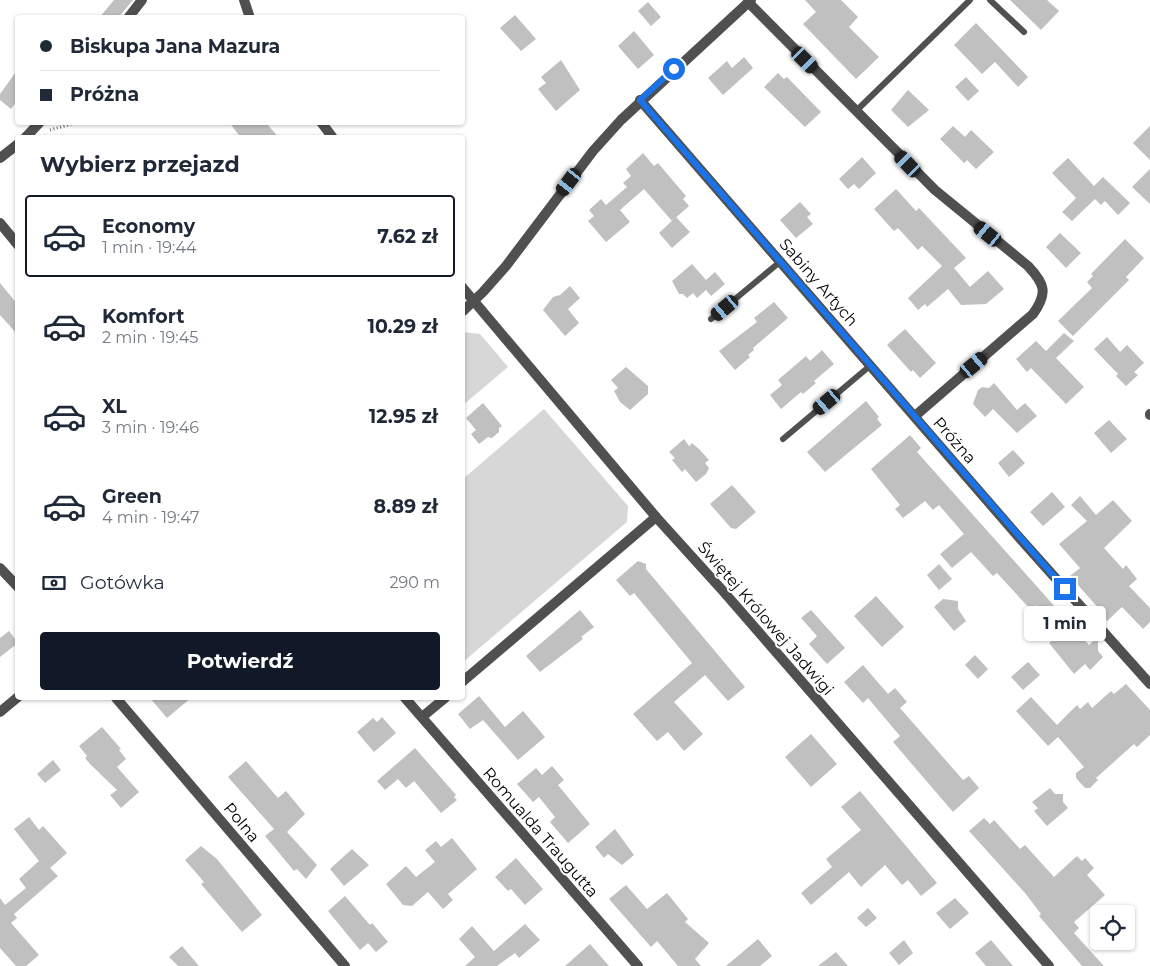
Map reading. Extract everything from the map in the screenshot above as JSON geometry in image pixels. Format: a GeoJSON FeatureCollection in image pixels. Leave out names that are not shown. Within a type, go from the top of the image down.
{"type":"FeatureCollection","features":[{"type":"Feature","properties":{"kind":"street"},"geometry":{"type":"LineString","coordinates":[[130,15],[142,0]]}},
{"type":"Feature","properties":{"kind":"street"},"geometry":{"type":"LineString","coordinates":[[244,0],[249,15]]}},
{"type":"Feature","properties":{"kind":"street"},"geometry":{"type":"LineString","coordinates":[[465,309],[506,266],[593,151],[640,100],[749,1]]}},
{"type":"Feature","properties":{"kind":"street","name":"Próżna"},"geometry":{"type":"LineString","coordinates":[[749,1],[934,190],[1028,266],[1040,278],[1043,296],[1034,314],[914,416],[1150,684]]}},
{"type":"Feature","properties":{"kind":"street","name":"Sabiny Artych"},"geometry":{"type":"LineString","coordinates":[[640,100],[781,260],[914,416]]}},
{"type":"Feature","properties":{"kind":"street"},"geometry":{"type":"LineString","coordinates":[[27,135],[37,125]]}},
{"type":"Feature","properties":{"kind":"street"},"geometry":{"type":"LineString","coordinates":[[0,158],[15,146]]}},
{"type":"Feature","properties":{"kind":"street"},"geometry":{"type":"LineString","coordinates":[[0,223],[15,241]]}},
{"type":"Feature","properties":{"kind":"street","name":"Świętej Królowej Jadwigi"},"geometry":{"type":"LineString","coordinates":[[465,290],[656,517],[723,590],[1049,966]]}},
{"type":"Feature","properties":{"kind":"street"},"geometry":{"type":"LineString","coordinates":[[465,679],[656,517]]}},
{"type":"Feature","properties":{"kind":"street"},"geometry":{"type":"LineString","coordinates":[[0,568],[15,584]]}},
{"type":"Feature","properties":{"kind":"street"},"geometry":{"type":"LineString","coordinates":[[0,712],[15,700]]}},
{"type":"Feature","properties":{"kind":"street","name":"Polna"},"geometry":{"type":"LineString","coordinates":[[118,700],[345,966]]}},
{"type":"Feature","properties":{"kind":"street","name":"Romualda Traugutta"},"geometry":{"type":"LineString","coordinates":[[407,700],[638,966]]}},
{"type":"Feature","properties":{"kind":"street"},"geometry":{"type":"LineString","coordinates":[[422,717],[442,700]]}},
{"type":"Feature","properties":{"kind":"lane"},"geometry":{"type":"LineString","coordinates":[[856,111],[970,0]]}},
{"type":"Feature","properties":{"kind":"lane"},"geometry":{"type":"LineString","coordinates":[[990,0],[1024,32]]}},
{"type":"Feature","properties":{"kind":"lane"},"geometry":{"type":"LineString","coordinates":[[711,320],[781,260]]}},
{"type":"Feature","properties":{"kind":"lane"},"geometry":{"type":"LineString","coordinates":[[783,439],[871,365]]}},
{"type":"Feature","properties":{"kind":"path"},"geometry":{"type":"LineString","coordinates":[[30,135],[68,125]]}},
{"type":"Feature","properties":{"kind":"shaded area"},"geometry":{"type":"Polygon","coordinates":[[[465,332],[480,334],[508,367],[465,403],[465,332]]]}},
{"type":"Feature","properties":{"kind":"shaded area"},"geometry":{"type":"Polygon","coordinates":[[[544,409],[628,506],[627,522],[465,660],[465,477],[544,409]]]}},
{"type":"Feature","properties":{"kind":"building"},"geometry":{"type":"Polygon","coordinates":[[[114,0],[133,0],[120,15],[102,15],[114,0]]]}},
{"type":"Feature","properties":{"kind":"building"},"geometry":{"type":"Polygon","coordinates":[[[805,0],[841,0],[858,17],[849,27],[879,57],[856,79],[803,24],[816,12],[805,0]]]}},
{"type":"Feature","properties":{"kind":"building"},"geometry":{"type":"Polygon","coordinates":[[[1010,0],[1047,0],[1059,11],[1041,30],[1010,0]]]}},
{"type":"Feature","properties":{"kind":"building"},"geometry":{"type":"Polygon","coordinates":[[[648,2],[661,17],[651,26],[638,11],[648,2]]]}},
{"type":"Feature","properties":{"kind":"building"},"geometry":{"type":"Polygon","coordinates":[[[515,15],[536,39],[521,51],[500,28],[515,15]]]}},
{"type":"Feature","properties":{"kind":"building"},"geometry":{"type":"Polygon","coordinates":[[[976,23],[1028,77],[1018,87],[995,62],[982,74],[954,45],[976,23]]]}},
{"type":"Feature","properties":{"kind":"building"},"geometry":{"type":"Polygon","coordinates":[[[634,31],[654,55],[638,69],[618,46],[634,31]]]}},
{"type":"Feature","properties":{"kind":"building"},"geometry":{"type":"Polygon","coordinates":[[[744,57],[753,68],[723,95],[708,78],[727,61],[732,68],[744,57]]]}},
{"type":"Feature","properties":{"kind":"building"},"geometry":{"type":"Polygon","coordinates":[[[561,60],[580,90],[556,111],[538,89],[546,83],[541,77],[561,60]]]}},
{"type":"Feature","properties":{"kind":"building"},"geometry":{"type":"Polygon","coordinates":[[[15,73],[15,104],[11,109],[0,100],[0,94],[15,73]]]}},
{"type":"Feature","properties":{"kind":"building"},"geometry":{"type":"Polygon","coordinates":[[[778,73],[784,79],[787,77],[821,112],[805,127],[764,87],[778,73]]]}},
{"type":"Feature","properties":{"kind":"building"},"geometry":{"type":"Polygon","coordinates":[[[966,77],[979,91],[968,101],[955,87],[966,77]]]}},
{"type":"Feature","properties":{"kind":"building"},"geometry":{"type":"Polygon","coordinates":[[[908,90],[929,110],[908,127],[891,110],[908,90]]]}},
{"type":"Feature","properties":{"kind":"building"},"geometry":{"type":"Polygon","coordinates":[[[231,125],[268,125],[276,135],[239,135],[231,125]]]}},
{"type":"Feature","properties":{"kind":"building"},"geometry":{"type":"Polygon","coordinates":[[[953,126],[965,137],[971,130],[994,152],[976,169],[967,160],[964,163],[940,139],[953,126]]]}},
{"type":"Feature","properties":{"kind":"building"},"geometry":{"type":"Polygon","coordinates":[[[1150,126],[1150,160],[1133,143],[1150,126]]]}},
{"type":"Feature","properties":{"kind":"building"},"geometry":{"type":"Polygon","coordinates":[[[643,153],[654,166],[658,163],[686,196],[683,199],[689,206],[672,221],[644,189],[620,210],[630,222],[606,242],[588,221],[594,216],[589,210],[601,199],[606,205],[627,187],[623,183],[631,176],[626,169],[643,153]]]}},
{"type":"Feature","properties":{"kind":"building"},"geometry":{"type":"Polygon","coordinates":[[[862,157],[876,173],[859,189],[854,184],[848,189],[839,179],[862,157]]]}},
{"type":"Feature","properties":{"kind":"building"},"geometry":{"type":"Polygon","coordinates":[[[1068,158],[1094,186],[1103,177],[1130,203],[1118,215],[1105,201],[1101,205],[1095,199],[1072,221],[1062,212],[1076,198],[1052,173],[1068,158]]]}},
{"type":"Feature","properties":{"kind":"building"},"geometry":{"type":"Polygon","coordinates":[[[1150,169],[1150,204],[1132,187],[1150,169]]]}},
{"type":"Feature","properties":{"kind":"building"},"geometry":{"type":"Polygon","coordinates":[[[896,189],[916,211],[919,208],[966,258],[954,268],[970,287],[988,271],[1004,289],[986,304],[961,305],[948,289],[927,307],[925,304],[918,310],[908,298],[942,266],[922,246],[918,250],[898,228],[894,231],[874,209],[896,189]]]}},
{"type":"Feature","properties":{"kind":"building"},"geometry":{"type":"Polygon","coordinates":[[[800,202],[811,214],[807,217],[813,224],[796,238],[780,220],[800,202]]]}},
{"type":"Feature","properties":{"kind":"building"},"geometry":{"type":"Polygon","coordinates":[[[676,217],[690,232],[672,248],[659,233],[676,217]]]}},
{"type":"Feature","properties":{"kind":"building"},"geometry":{"type":"Polygon","coordinates":[[[1060,233],[1081,253],[1066,268],[1046,247],[1060,233]]]}},
{"type":"Feature","properties":{"kind":"building"},"geometry":{"type":"Polygon","coordinates":[[[1125,239],[1144,258],[1126,277],[1129,280],[1073,336],[1058,321],[1092,288],[1087,282],[1093,276],[1091,274],[1125,239]]]}},
{"type":"Feature","properties":{"kind":"building"},"geometry":{"type":"Polygon","coordinates":[[[692,264],[706,280],[715,272],[725,284],[711,296],[706,290],[697,298],[693,293],[687,298],[683,294],[679,294],[672,281],[692,264]]]}},
{"type":"Feature","properties":{"kind":"building"},"geometry":{"type":"Polygon","coordinates":[[[0,283],[15,301],[15,332],[0,315],[0,283]]]}},
{"type":"Feature","properties":{"kind":"building"},"geometry":{"type":"Polygon","coordinates":[[[570,286],[580,298],[568,309],[579,323],[565,336],[543,310],[553,297],[560,295],[570,286]]]}},
{"type":"Feature","properties":{"kind":"building"},"geometry":{"type":"Polygon","coordinates":[[[774,302],[788,318],[753,348],[754,350],[748,355],[750,357],[735,370],[719,351],[757,322],[754,318],[774,302]]]}},
{"type":"Feature","properties":{"kind":"building"},"geometry":{"type":"Polygon","coordinates":[[[905,329],[936,363],[920,378],[913,370],[911,372],[887,345],[905,329]]]}},
{"type":"Feature","properties":{"kind":"building"},"geometry":{"type":"Polygon","coordinates":[[[1064,333],[1074,341],[1056,358],[1084,387],[1066,404],[1031,368],[1027,372],[1016,359],[1036,341],[1046,351],[1064,333]]]}},
{"type":"Feature","properties":{"kind":"building"},"geometry":{"type":"Polygon","coordinates":[[[1107,337],[1120,352],[1127,345],[1144,363],[1134,372],[1138,375],[1126,386],[1116,376],[1118,374],[1094,349],[1107,337]]]}},
{"type":"Feature","properties":{"kind":"building"},"geometry":{"type":"Polygon","coordinates":[[[822,350],[834,364],[814,381],[816,383],[803,394],[801,392],[781,409],[770,395],[782,385],[778,380],[806,356],[810,361],[822,350]]]}},
{"type":"Feature","properties":{"kind":"building"},"geometry":{"type":"Polygon","coordinates":[[[626,367],[648,386],[648,394],[630,410],[620,402],[614,391],[618,388],[611,380],[626,367]]]}},
{"type":"Feature","properties":{"kind":"building"},"geometry":{"type":"Polygon","coordinates":[[[994,383],[1017,410],[1025,403],[1037,416],[1017,433],[993,409],[985,417],[973,404],[978,390],[982,387],[989,388],[994,383]]]}},
{"type":"Feature","properties":{"kind":"building"},"geometry":{"type":"Polygon","coordinates":[[[866,401],[879,417],[877,419],[882,425],[825,472],[807,452],[866,401]]]}},
{"type":"Feature","properties":{"kind":"building"},"geometry":{"type":"Polygon","coordinates":[[[483,403],[502,426],[499,428],[499,432],[492,438],[488,437],[479,444],[471,434],[476,430],[466,418],[483,403]]]}},
{"type":"Feature","properties":{"kind":"building"},"geometry":{"type":"Polygon","coordinates":[[[1109,420],[1127,439],[1111,453],[1094,433],[1109,420]]]}},
{"type":"Feature","properties":{"kind":"building"},"geometry":{"type":"Polygon","coordinates":[[[910,435],[921,448],[917,452],[1089,645],[1098,636],[1098,651],[1103,657],[1090,670],[1085,664],[1074,674],[1049,643],[1060,632],[1036,605],[1031,610],[997,573],[993,576],[971,552],[952,568],[940,554],[964,534],[939,505],[933,510],[925,501],[903,518],[895,509],[900,505],[871,469],[910,435]]]}},
{"type":"Feature","properties":{"kind":"building"},"geometry":{"type":"Polygon","coordinates":[[[684,439],[689,446],[692,443],[709,460],[705,463],[709,468],[706,474],[696,482],[685,469],[682,472],[672,460],[675,458],[669,452],[684,439]]]}},
{"type":"Feature","properties":{"kind":"building"},"geometry":{"type":"Polygon","coordinates":[[[1013,450],[1025,463],[1009,477],[998,463],[1013,450]]]}},
{"type":"Feature","properties":{"kind":"building"},"geometry":{"type":"Polygon","coordinates":[[[732,485],[756,512],[736,529],[731,528],[710,504],[732,485]]]}},
{"type":"Feature","properties":{"kind":"building"},"geometry":{"type":"Polygon","coordinates":[[[1052,492],[1065,507],[1043,526],[1030,512],[1052,492]]]}},
{"type":"Feature","properties":{"kind":"building"},"geometry":{"type":"Polygon","coordinates":[[[1080,496],[1096,515],[1113,500],[1132,521],[1104,548],[1123,569],[1126,565],[1137,579],[1129,586],[1150,608],[1150,622],[1143,629],[1122,607],[1107,621],[1099,612],[1100,610],[1070,576],[1080,568],[1059,544],[1087,521],[1071,505],[1080,496]]]}},
{"type":"Feature","properties":{"kind":"building"},"geometry":{"type":"Polygon","coordinates":[[[638,561],[646,564],[646,569],[745,687],[728,701],[705,675],[674,702],[703,734],[684,751],[668,732],[657,741],[633,714],[692,663],[634,593],[630,596],[616,580],[638,561]]]}},
{"type":"Feature","properties":{"kind":"building"},"geometry":{"type":"Polygon","coordinates":[[[939,564],[952,579],[939,590],[927,575],[939,564]]]}},
{"type":"Feature","properties":{"kind":"building"},"geometry":{"type":"Polygon","coordinates":[[[876,596],[904,627],[882,647],[854,616],[876,596]]]}},
{"type":"Feature","properties":{"kind":"building"},"geometry":{"type":"Polygon","coordinates":[[[943,599],[958,601],[958,609],[966,621],[954,631],[934,607],[943,599]]]}},
{"type":"Feature","properties":{"kind":"building"},"geometry":{"type":"Polygon","coordinates":[[[580,610],[594,627],[581,637],[583,639],[540,672],[526,656],[580,610]]]}},
{"type":"Feature","properties":{"kind":"building"},"geometry":{"type":"Polygon","coordinates":[[[811,610],[845,648],[827,664],[809,644],[817,636],[801,618],[811,610]]]}},
{"type":"Feature","properties":{"kind":"building"},"geometry":{"type":"Polygon","coordinates":[[[9,631],[15,639],[15,645],[0,657],[0,638],[9,631]]]}},
{"type":"Feature","properties":{"kind":"building"},"geometry":{"type":"Polygon","coordinates":[[[975,655],[988,669],[978,679],[965,665],[975,655]]]}},
{"type":"Feature","properties":{"kind":"building"},"geometry":{"type":"Polygon","coordinates":[[[1028,662],[1040,675],[1023,690],[1011,677],[1028,662]]]}},
{"type":"Feature","properties":{"kind":"building"},"geometry":{"type":"Polygon","coordinates":[[[863,665],[888,694],[895,688],[907,702],[900,708],[963,780],[969,776],[979,788],[953,812],[893,742],[900,736],[868,698],[863,703],[844,682],[863,665]]]}},
{"type":"Feature","properties":{"kind":"building"},"geometry":{"type":"Polygon","coordinates":[[[1126,684],[1150,710],[1150,735],[1137,747],[1134,744],[1096,778],[1098,780],[1090,788],[1085,788],[1076,778],[1076,773],[1084,767],[1058,737],[1048,746],[1016,711],[1031,697],[1057,725],[1077,705],[1080,709],[1088,702],[1092,708],[1111,691],[1114,694],[1126,684]]]}},
{"type":"Feature","properties":{"kind":"building"},"geometry":{"type":"Polygon","coordinates":[[[479,696],[505,727],[523,711],[545,737],[518,760],[483,720],[470,729],[458,714],[479,696]]]}},
{"type":"Feature","properties":{"kind":"building"},"geometry":{"type":"Polygon","coordinates":[[[152,700],[189,700],[167,718],[152,700]]]}},
{"type":"Feature","properties":{"kind":"building"},"geometry":{"type":"Polygon","coordinates":[[[382,717],[396,733],[374,752],[357,732],[373,718],[377,722],[382,717]]]}},
{"type":"Feature","properties":{"kind":"building"},"geometry":{"type":"Polygon","coordinates":[[[102,727],[121,749],[119,750],[126,759],[117,767],[139,792],[121,808],[110,795],[117,790],[90,764],[85,758],[87,756],[79,746],[102,727]]]}},
{"type":"Feature","properties":{"kind":"building"},"geometry":{"type":"Polygon","coordinates":[[[811,734],[837,764],[811,787],[785,757],[811,734]]]}},
{"type":"Feature","properties":{"kind":"building"},"geometry":{"type":"Polygon","coordinates":[[[415,748],[456,795],[454,797],[457,800],[441,813],[414,781],[406,788],[398,779],[385,790],[377,781],[415,748]]]}},
{"type":"Feature","properties":{"kind":"building"},"geometry":{"type":"Polygon","coordinates":[[[53,760],[61,770],[45,783],[37,774],[53,760]]]}},
{"type":"Feature","properties":{"kind":"building"},"geometry":{"type":"Polygon","coordinates":[[[246,761],[278,798],[286,791],[305,814],[287,832],[317,865],[306,879],[297,869],[294,871],[265,836],[274,829],[228,777],[246,761]]]}},
{"type":"Feature","properties":{"kind":"building"},"geometry":{"type":"Polygon","coordinates":[[[552,766],[564,780],[558,785],[590,824],[568,843],[550,822],[555,817],[539,797],[533,802],[517,784],[536,768],[542,775],[552,766]]]}},
{"type":"Feature","properties":{"kind":"building"},"geometry":{"type":"Polygon","coordinates":[[[1050,788],[1055,794],[1063,794],[1063,802],[1068,808],[1047,826],[1034,811],[1038,808],[1032,802],[1050,788]]]}},
{"type":"Feature","properties":{"kind":"building"},"geometry":{"type":"Polygon","coordinates":[[[860,791],[937,883],[921,896],[908,880],[902,885],[885,865],[861,887],[849,872],[811,905],[801,893],[832,867],[826,859],[861,830],[841,807],[860,791]]]}},
{"type":"Feature","properties":{"kind":"building"},"geometry":{"type":"Polygon","coordinates":[[[29,817],[39,830],[43,826],[67,853],[50,868],[58,876],[14,914],[17,918],[11,923],[39,955],[26,966],[16,966],[0,948],[0,898],[5,905],[26,888],[19,879],[39,861],[14,829],[29,817]]]}},
{"type":"Feature","properties":{"kind":"building"},"geometry":{"type":"Polygon","coordinates":[[[984,818],[990,824],[994,820],[1020,849],[1025,845],[1054,877],[1077,856],[1082,861],[1085,858],[1094,868],[1087,875],[1105,895],[1094,905],[1090,905],[1090,908],[1074,922],[1079,928],[1074,933],[1104,966],[1082,966],[1039,916],[1041,914],[1025,893],[969,831],[984,818]]]}},
{"type":"Feature","properties":{"kind":"building"},"geometry":{"type":"Polygon","coordinates":[[[615,829],[634,855],[622,865],[608,854],[604,858],[595,847],[615,829]]]}},
{"type":"Feature","properties":{"kind":"building"},"geometry":{"type":"Polygon","coordinates":[[[452,838],[477,869],[448,894],[453,900],[443,909],[428,892],[412,906],[403,905],[386,884],[406,866],[416,877],[435,862],[425,850],[436,841],[441,847],[452,838]]]}},
{"type":"Feature","properties":{"kind":"building"},"geometry":{"type":"Polygon","coordinates":[[[201,846],[217,859],[262,915],[242,932],[201,884],[204,882],[185,860],[201,846]]]}},
{"type":"Feature","properties":{"kind":"building"},"geometry":{"type":"Polygon","coordinates":[[[352,849],[369,865],[344,886],[330,869],[352,849]]]}},
{"type":"Feature","properties":{"kind":"building"},"geometry":{"type":"Polygon","coordinates":[[[516,858],[543,889],[525,905],[511,889],[508,891],[495,877],[516,858]]]}},
{"type":"Feature","properties":{"kind":"building"},"geometry":{"type":"Polygon","coordinates":[[[626,885],[647,909],[667,893],[688,919],[685,922],[709,943],[695,959],[701,966],[678,966],[657,941],[651,947],[609,899],[626,885]]]}},
{"type":"Feature","properties":{"kind":"building"},"geometry":{"type":"Polygon","coordinates":[[[345,896],[370,925],[372,923],[388,942],[376,952],[368,943],[360,950],[328,911],[345,896]]]}},
{"type":"Feature","properties":{"kind":"building"},"geometry":{"type":"Polygon","coordinates":[[[955,898],[969,913],[950,929],[936,913],[955,898]]]}},
{"type":"Feature","properties":{"kind":"building"},"geometry":{"type":"Polygon","coordinates":[[[868,908],[877,918],[866,927],[857,918],[868,908]]]}},
{"type":"Feature","properties":{"kind":"building"},"geometry":{"type":"Polygon","coordinates":[[[525,924],[540,940],[519,958],[515,953],[497,966],[465,966],[475,957],[459,939],[472,926],[494,951],[525,924]]]}},
{"type":"Feature","properties":{"kind":"building"},"geometry":{"type":"Polygon","coordinates":[[[758,939],[772,956],[760,966],[726,966],[758,939]]]}},
{"type":"Feature","properties":{"kind":"building"},"geometry":{"type":"Polygon","coordinates":[[[904,940],[913,953],[899,965],[889,953],[904,940]]]}},
{"type":"Feature","properties":{"kind":"building"},"geometry":{"type":"Polygon","coordinates":[[[991,940],[1013,966],[986,966],[975,953],[991,940]]]}},
{"type":"Feature","properties":{"kind":"building"},"geometry":{"type":"Polygon","coordinates":[[[590,944],[609,966],[565,966],[590,944]]]}},
{"type":"Feature","properties":{"kind":"building"},"geometry":{"type":"Polygon","coordinates":[[[182,946],[199,966],[178,966],[169,957],[182,946]]]}},
{"type":"Feature","properties":{"kind":"building"},"geometry":{"type":"Polygon","coordinates":[[[836,952],[848,966],[818,966],[836,952]]]}},
{"type":"Feature","properties":{"kind":"route"},"geometry":{"type":"LineString","coordinates":[[674,69],[640,100],[1065,589]]}}]}
